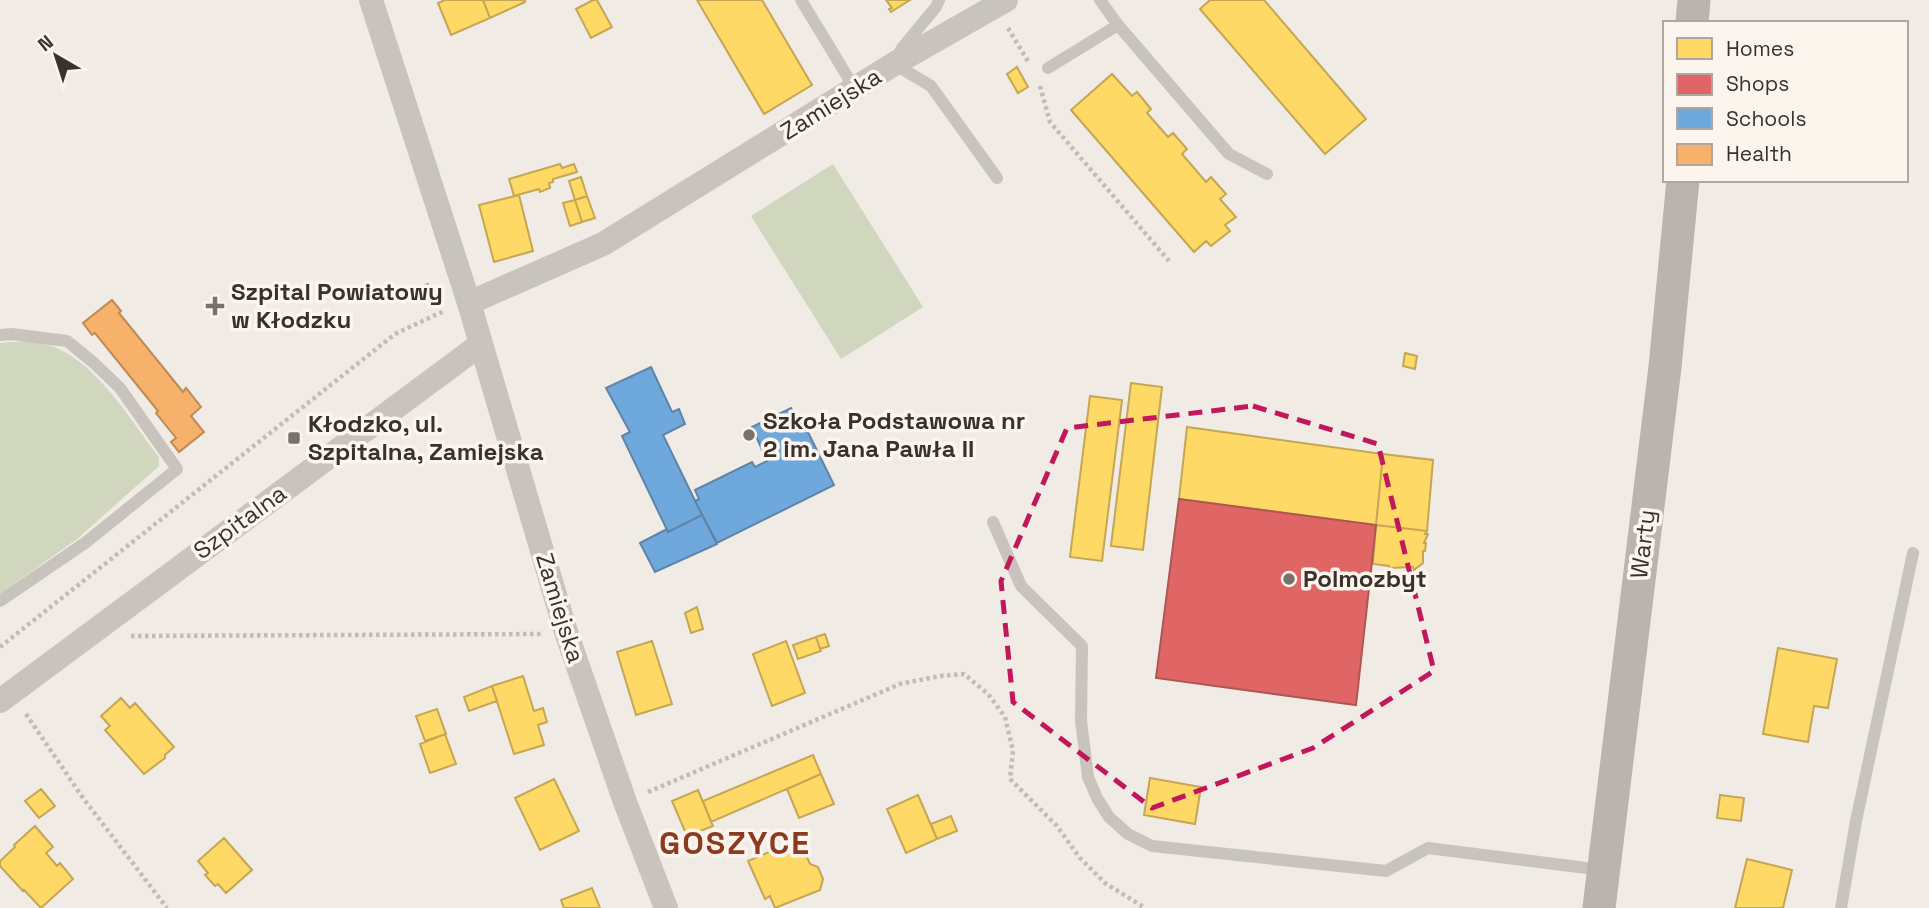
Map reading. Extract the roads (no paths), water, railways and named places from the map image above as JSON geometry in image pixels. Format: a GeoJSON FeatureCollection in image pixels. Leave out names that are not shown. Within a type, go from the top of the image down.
{"type":"FeatureCollection","features":[{"type":"Feature","properties":{"kind":"main road"},"geometry":{"type":"LineString","coordinates":[[1692,21],[1694,0]]}},
{"type":"Feature","properties":{"kind":"main road","name":"Warty"},"geometry":{"type":"LineString","coordinates":[[1599,908],[1665,367],[1683,182]]}},
{"type":"Feature","properties":{"kind":"street","name":"Zamiejska"},"geometry":{"type":"LineString","coordinates":[[371,0],[481,344],[565,629],[625,802],[667,908]]}},
{"type":"Feature","properties":{"kind":"street","name":"Zamiejska"},"geometry":{"type":"LineString","coordinates":[[468,302],[603,244],[894,64],[1001,3]]}},
{"type":"Feature","properties":{"kind":"street","name":"Szpitalna"},"geometry":{"type":"LineString","coordinates":[[6,696],[481,344]]}},
{"type":"Feature","properties":{"kind":"lane"},"geometry":{"type":"LineString","coordinates":[[801,0],[855,89]]}},
{"type":"Feature","properties":{"kind":"lane"},"geometry":{"type":"LineString","coordinates":[[940,0],[902,48],[894,64],[931,86],[997,178]]}},
{"type":"Feature","properties":{"kind":"lane"},"geometry":{"type":"LineString","coordinates":[[1100,0],[1229,153],[1267,174]]}},
{"type":"Feature","properties":{"kind":"lane"},"geometry":{"type":"LineString","coordinates":[[1042,72],[1118,24]]}},
{"type":"Feature","properties":{"kind":"lane"},"geometry":{"type":"LineString","coordinates":[[0,335],[67,341],[120,388],[177,469],[85,542],[0,601]]}},
{"type":"Feature","properties":{"kind":"lane"},"geometry":{"type":"LineString","coordinates":[[993,522],[1021,586],[1082,646],[1081,721],[1088,777],[1109,817],[1128,834],[1152,846],[1386,871],[1428,848],[1603,870]]}},
{"type":"Feature","properties":{"kind":"lane"},"geometry":{"type":"LineString","coordinates":[[1841,908],[1856,821],[1913,553]]}},
{"type":"Feature","properties":{"kind":"place","name":"Szpital Powiatowy w Kłodzku"},"geometry":{"type":"Point","coordinates":[215,306]}},
{"type":"Feature","properties":{"kind":"place","name":"Szkoła Podstawowa nr 2 im. Jana Pawła II"},"geometry":{"type":"Point","coordinates":[749,435]}},
{"type":"Feature","properties":{"kind":"place","name":"Kłodzko, ul. Szpitalna, Zamiejska"},"geometry":{"type":"Point","coordinates":[294,438]}},
{"type":"Feature","properties":{"kind":"place","name":"Polmozbyt"},"geometry":{"type":"Point","coordinates":[1289,579]}},
{"type":"Feature","properties":{"kind":"district","name":"GOSZYCE"},"geometry":{"type":"Point","coordinates":[735,843]}}]}
